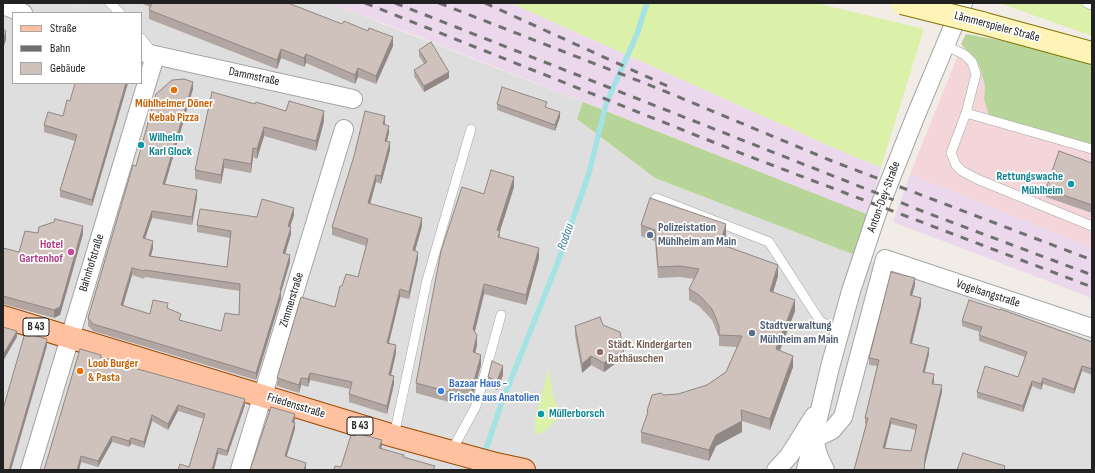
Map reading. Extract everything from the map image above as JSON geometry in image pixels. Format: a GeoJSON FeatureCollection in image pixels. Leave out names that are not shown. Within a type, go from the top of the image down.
{"type":"FeatureCollection","features":[{"type":"Feature","properties":{"kind":"main road","name":"Lämmerspieler Straße"},"geometry":{"type":"LineString","coordinates":[[902,3],[1092,53]]}},
{"type":"Feature","properties":{"kind":"main road","name":"B 43"},"geometry":{"type":"LineString","coordinates":[[3,317],[70,337]]}},
{"type":"Feature","properties":{"kind":"main road","name":"Friedensstraße"},"geometry":{"type":"LineString","coordinates":[[70,337],[394,436],[496,464],[524,470]]}},
{"type":"Feature","properties":{"kind":"street","name":"Anton-Dey-Straße"},"geometry":{"type":"LineString","coordinates":[[806,470],[851,291],[877,213],[944,45],[963,3]]}},
{"type":"Feature","properties":{"kind":"street"},"geometry":{"type":"LineString","coordinates":[[3,6],[20,12]]}},
{"type":"Feature","properties":{"kind":"street","name":"Dammstraße"},"geometry":{"type":"LineString","coordinates":[[148,54],[353,99]]}},
{"type":"Feature","properties":{"kind":"street","name":"Bahnhofstraße"},"geometry":{"type":"LineString","coordinates":[[142,76],[148,54]]}},
{"type":"Feature","properties":{"kind":"street","name":"Bahnhofstraße"},"geometry":{"type":"LineString","coordinates":[[30,470],[70,337],[140,84]]}},
{"type":"Feature","properties":{"kind":"street","name":"Zimmerstraße"},"geometry":{"type":"LineString","coordinates":[[240,470],[344,129]]}},
{"type":"Feature","properties":{"kind":"street","name":"Vogelsangstraße"},"geometry":{"type":"LineString","coordinates":[[814,439],[832,430],[843,417],[886,255],[1092,328]]}},
{"type":"Feature","properties":{"kind":"street","name":"Anton-Dey-Straße"},"geometry":{"type":"LineString","coordinates":[[776,470],[789,456],[805,432],[824,398]]}},
{"type":"Feature","properties":{"kind":"street"},"geometry":{"type":"LineString","coordinates":[[814,439],[818,455],[825,470]]}},
{"type":"Feature","properties":{"kind":"lane"},"geometry":{"type":"LineString","coordinates":[[110,3],[119,12]]}},
{"type":"Feature","properties":{"kind":"lane"},"geometry":{"type":"LineString","coordinates":[[1087,3],[1092,5]]}},
{"type":"Feature","properties":{"kind":"lane"},"geometry":{"type":"LineString","coordinates":[[142,40],[148,54]]}},
{"type":"Feature","properties":{"kind":"lane"},"geometry":{"type":"LineString","coordinates":[[944,45],[965,55],[974,67],[975,79],[966,113],[951,153],[953,162],[958,168],[977,179],[1092,226]]}},
{"type":"Feature","properties":{"kind":"lane"},"geometry":{"type":"LineString","coordinates":[[966,113],[1092,149]]}},
{"type":"Feature","properties":{"kind":"lane"},"geometry":{"type":"LineString","coordinates":[[394,436],[427,280],[472,129]]}},
{"type":"Feature","properties":{"kind":"lane"},"geometry":{"type":"LineString","coordinates":[[656,198],[769,242],[820,322],[840,332]]}},
{"type":"Feature","properties":{"kind":"lane"},"geometry":{"type":"LineString","coordinates":[[459,454],[476,406],[501,315]]}},
{"type":"Feature","properties":{"kind":"shaded area"},"geometry":{"type":"Polygon","coordinates":[[[3,3],[330,3],[583,102],[577,119],[655,178],[900,272],[1092,340],[1092,470],[3,470],[3,3]]]}},
{"type":"Feature","properties":{"kind":"shaded area"},"geometry":{"type":"Polygon","coordinates":[[[64,3],[90,3],[82,11],[64,3]]]}},
{"type":"Feature","properties":{"kind":"shaded area"},"geometry":{"type":"Polygon","coordinates":[[[330,3],[511,3],[850,155],[881,167],[869,215],[412,34],[330,3]]]}},
{"type":"Feature","properties":{"kind":"shaded area"},"geometry":{"type":"Polygon","coordinates":[[[962,45],[977,61],[980,68],[985,86],[984,99],[1092,147],[1092,248],[910,174],[962,45]]]}},
{"type":"Feature","properties":{"kind":"shaded area"},"geometry":{"type":"Polygon","coordinates":[[[910,174],[1092,248],[1092,298],[893,222],[910,174]]]}},
{"type":"Feature","properties":{"kind":"green space"},"geometry":{"type":"Polygon","coordinates":[[[511,3],[816,3],[924,29],[881,167],[850,155],[511,3]]]}},
{"type":"Feature","properties":{"kind":"green space"},"geometry":{"type":"Polygon","coordinates":[[[999,3],[1092,3],[1092,36],[999,3]]]}},
{"type":"Feature","properties":{"kind":"green space"},"geometry":{"type":"Polygon","coordinates":[[[966,34],[1025,45],[1092,65],[1092,147],[990,118],[984,99],[985,86],[980,68],[977,61],[961,44],[966,34]]]}},
{"type":"Feature","properties":{"kind":"green space"},"geometry":{"type":"Polygon","coordinates":[[[583,102],[869,215],[855,255],[655,178],[577,119],[583,102]]]}},
{"type":"Feature","properties":{"kind":"green space"},"geometry":{"type":"Polygon","coordinates":[[[549,369],[553,396],[561,416],[545,431],[535,436],[535,416],[549,369]]]}},
{"type":"Feature","properties":{"kind":"building"},"geometry":{"type":"Polygon","coordinates":[[[152,3],[288,3],[342,24],[344,21],[368,31],[369,28],[393,37],[376,76],[358,68],[355,75],[306,54],[304,58],[281,49],[277,60],[149,10],[152,3]]]}},
{"type":"Feature","properties":{"kind":"building"},"geometry":{"type":"Polygon","coordinates":[[[3,29],[6,31],[3,40],[3,29]]]}},
{"type":"Feature","properties":{"kind":"building"},"geometry":{"type":"Polygon","coordinates":[[[431,42],[449,72],[424,86],[414,70],[427,62],[419,50],[431,42]]]}},
{"type":"Feature","properties":{"kind":"building"},"geometry":{"type":"Polygon","coordinates":[[[184,79],[193,82],[163,184],[197,190],[192,217],[152,211],[143,238],[153,241],[149,256],[227,267],[231,231],[197,225],[200,209],[257,217],[262,199],[294,208],[288,226],[291,227],[283,253],[290,255],[280,290],[281,291],[256,373],[93,324],[88,318],[133,165],[136,166],[156,94],[172,80],[184,79]],[[132,268],[121,305],[150,314],[153,300],[168,303],[167,308],[181,314],[179,320],[221,331],[225,313],[239,315],[240,284],[144,271],[132,268]]]}},
{"type":"Feature","properties":{"kind":"building"},"geometry":{"type":"Polygon","coordinates":[[[75,84],[126,84],[92,200],[60,190],[77,135],[44,125],[48,112],[63,116],[67,100],[70,101],[75,84]]]}},
{"type":"Feature","properties":{"kind":"building"},"geometry":{"type":"Polygon","coordinates":[[[502,87],[547,102],[545,107],[560,112],[555,125],[497,104],[502,87]]]}},
{"type":"Feature","properties":{"kind":"building"},"geometry":{"type":"Polygon","coordinates":[[[212,92],[255,104],[256,102],[286,111],[289,101],[324,111],[316,141],[264,127],[257,149],[253,148],[251,164],[224,159],[221,175],[195,170],[212,92]]]}},
{"type":"Feature","properties":{"kind":"building"},"geometry":{"type":"Polygon","coordinates":[[[365,111],[385,116],[383,124],[389,126],[385,141],[390,142],[381,176],[376,175],[368,203],[422,218],[413,250],[418,252],[409,292],[400,289],[387,343],[396,345],[389,375],[394,376],[387,406],[349,394],[352,382],[310,373],[308,379],[301,378],[299,385],[277,378],[301,297],[335,307],[340,286],[342,286],[346,274],[358,277],[368,239],[332,227],[354,156],[365,111]]]}},
{"type":"Feature","properties":{"kind":"building","name":"Rettungswache Mühlheim"},"geometry":{"type":"Polygon","coordinates":[[[1059,151],[1092,163],[1092,205],[1046,189],[1059,151]]]}},
{"type":"Feature","properties":{"kind":"building"},"geometry":{"type":"Polygon","coordinates":[[[491,170],[514,177],[497,230],[500,231],[498,237],[539,248],[526,295],[484,284],[473,329],[477,335],[473,352],[481,355],[472,389],[450,385],[449,392],[416,383],[441,251],[462,187],[484,194],[491,170]]]}},
{"type":"Feature","properties":{"kind":"building","name":"Stadtverwaltung Mühlheim am Main"},"geometry":{"type":"Polygon","coordinates":[[[650,198],[726,224],[720,244],[778,265],[770,291],[795,300],[776,349],[793,356],[770,419],[741,410],[742,421],[716,435],[709,450],[641,432],[652,395],[661,393],[664,395],[678,394],[707,385],[726,372],[742,336],[719,335],[719,326],[712,309],[699,295],[689,289],[699,269],[680,266],[658,267],[655,230],[641,225],[650,198]]]}},
{"type":"Feature","properties":{"kind":"building"},"geometry":{"type":"Polygon","coordinates":[[[55,219],[83,226],[60,307],[54,310],[3,296],[3,248],[19,252],[25,231],[38,233],[39,227],[54,222],[55,219]]]}},
{"type":"Feature","properties":{"kind":"building"},"geometry":{"type":"Polygon","coordinates":[[[891,272],[915,278],[910,295],[921,298],[910,343],[929,348],[923,372],[934,374],[932,384],[942,385],[925,457],[924,470],[854,470],[868,418],[865,418],[879,360],[869,358],[891,272]],[[891,418],[883,448],[911,451],[917,425],[891,418]]]}},
{"type":"Feature","properties":{"kind":"building"},"geometry":{"type":"Polygon","coordinates":[[[969,300],[1000,309],[1092,342],[1092,369],[1082,366],[1074,389],[1043,378],[1041,384],[1032,381],[1023,406],[977,392],[985,366],[1018,377],[1027,352],[979,335],[982,327],[962,321],[969,300]]]}},
{"type":"Feature","properties":{"kind":"building","name":"Städt. Kindergarten Rathäuschen"},"geometry":{"type":"Polygon","coordinates":[[[600,317],[603,325],[620,332],[624,355],[616,354],[604,363],[591,356],[582,364],[575,326],[600,317]]]}},
{"type":"Feature","properties":{"kind":"building"},"geometry":{"type":"Polygon","coordinates":[[[3,327],[17,331],[3,355],[3,327]]]}},
{"type":"Feature","properties":{"kind":"building"},"geometry":{"type":"Polygon","coordinates":[[[25,333],[47,339],[9,470],[3,470],[3,409],[25,333]]]}},
{"type":"Feature","properties":{"kind":"building"},"geometry":{"type":"Polygon","coordinates":[[[80,349],[101,355],[100,357],[120,362],[120,364],[245,399],[227,451],[218,448],[212,470],[178,470],[180,464],[189,467],[205,414],[178,405],[168,424],[152,415],[144,442],[131,438],[129,441],[112,436],[98,461],[81,456],[77,470],[44,470],[80,349]]]}},
{"type":"Feature","properties":{"kind":"building"},"geometry":{"type":"Polygon","coordinates":[[[492,361],[503,366],[497,381],[488,377],[492,361]]]}},
{"type":"Feature","properties":{"kind":"building"},"geometry":{"type":"Polygon","coordinates":[[[271,407],[295,414],[292,422],[295,423],[285,456],[306,463],[304,470],[250,470],[271,407]]]}},
{"type":"Feature","properties":{"kind":"building"},"geometry":{"type":"Polygon","coordinates":[[[356,433],[382,440],[379,448],[404,455],[403,457],[435,466],[433,470],[334,470],[335,466],[341,467],[351,435],[355,436],[356,433]]]}},
{"type":"Feature","properties":{"kind":"building"},"geometry":{"type":"Polygon","coordinates":[[[963,453],[1005,466],[1004,470],[957,470],[963,453]]]}},
{"type":"Feature","properties":{"kind":"waterway","name":"Rodau"},"geometry":{"type":"LineString","coordinates":[[484,455],[502,402],[558,262],[589,173],[606,104],[637,34],[647,3]]}},
{"type":"Feature","properties":{"kind":"railway"},"geometry":{"type":"LineString","coordinates":[[365,3],[743,154],[1092,287]]}},
{"type":"Feature","properties":{"kind":"railway"},"geometry":{"type":"LineString","coordinates":[[395,3],[922,211],[1092,275]]}},
{"type":"Feature","properties":{"kind":"railway"},"geometry":{"type":"LineString","coordinates":[[439,3],[657,88],[832,161],[1092,260]]}},
{"type":"Feature","properties":{"kind":"railway"},"geometry":{"type":"LineString","coordinates":[[485,3],[674,89]]}},
{"type":"Feature","properties":{"kind":"place","name":"Mühlheimer Döner Kebab Pizza"},"geometry":{"type":"Point","coordinates":[174,90]}},
{"type":"Feature","properties":{"kind":"place","name":"Wilhelm Karl Glock"},"geometry":{"type":"Point","coordinates":[141,145]}},
{"type":"Feature","properties":{"kind":"place","name":"Rettungswache Mühlheim"},"geometry":{"type":"Point","coordinates":[1071,184]}},
{"type":"Feature","properties":{"kind":"place","name":"Polizeistation Mühlheim am Main"},"geometry":{"type":"Point","coordinates":[650,235]}},
{"type":"Feature","properties":{"kind":"place","name":"Hotel Gartenhof"},"geometry":{"type":"Point","coordinates":[71,252]}},
{"type":"Feature","properties":{"kind":"place","name":"Stadtverwaltung Mühlheim am Main"},"geometry":{"type":"Point","coordinates":[752,333]}},
{"type":"Feature","properties":{"kind":"place","name":"Städt. Kindergarten Rathäuschen"},"geometry":{"type":"Point","coordinates":[600,352]}},
{"type":"Feature","properties":{"kind":"place","name":"Loob Burger & Pasta"},"geometry":{"type":"Point","coordinates":[80,371]}},
{"type":"Feature","properties":{"kind":"place","name":"Bazaar Haus - Frische aus Anatolien"},"geometry":{"type":"Point","coordinates":[441,391]}},
{"type":"Feature","properties":{"kind":"place","name":"Müllerborsch"},"geometry":{"type":"Point","coordinates":[541,414]}}]}
